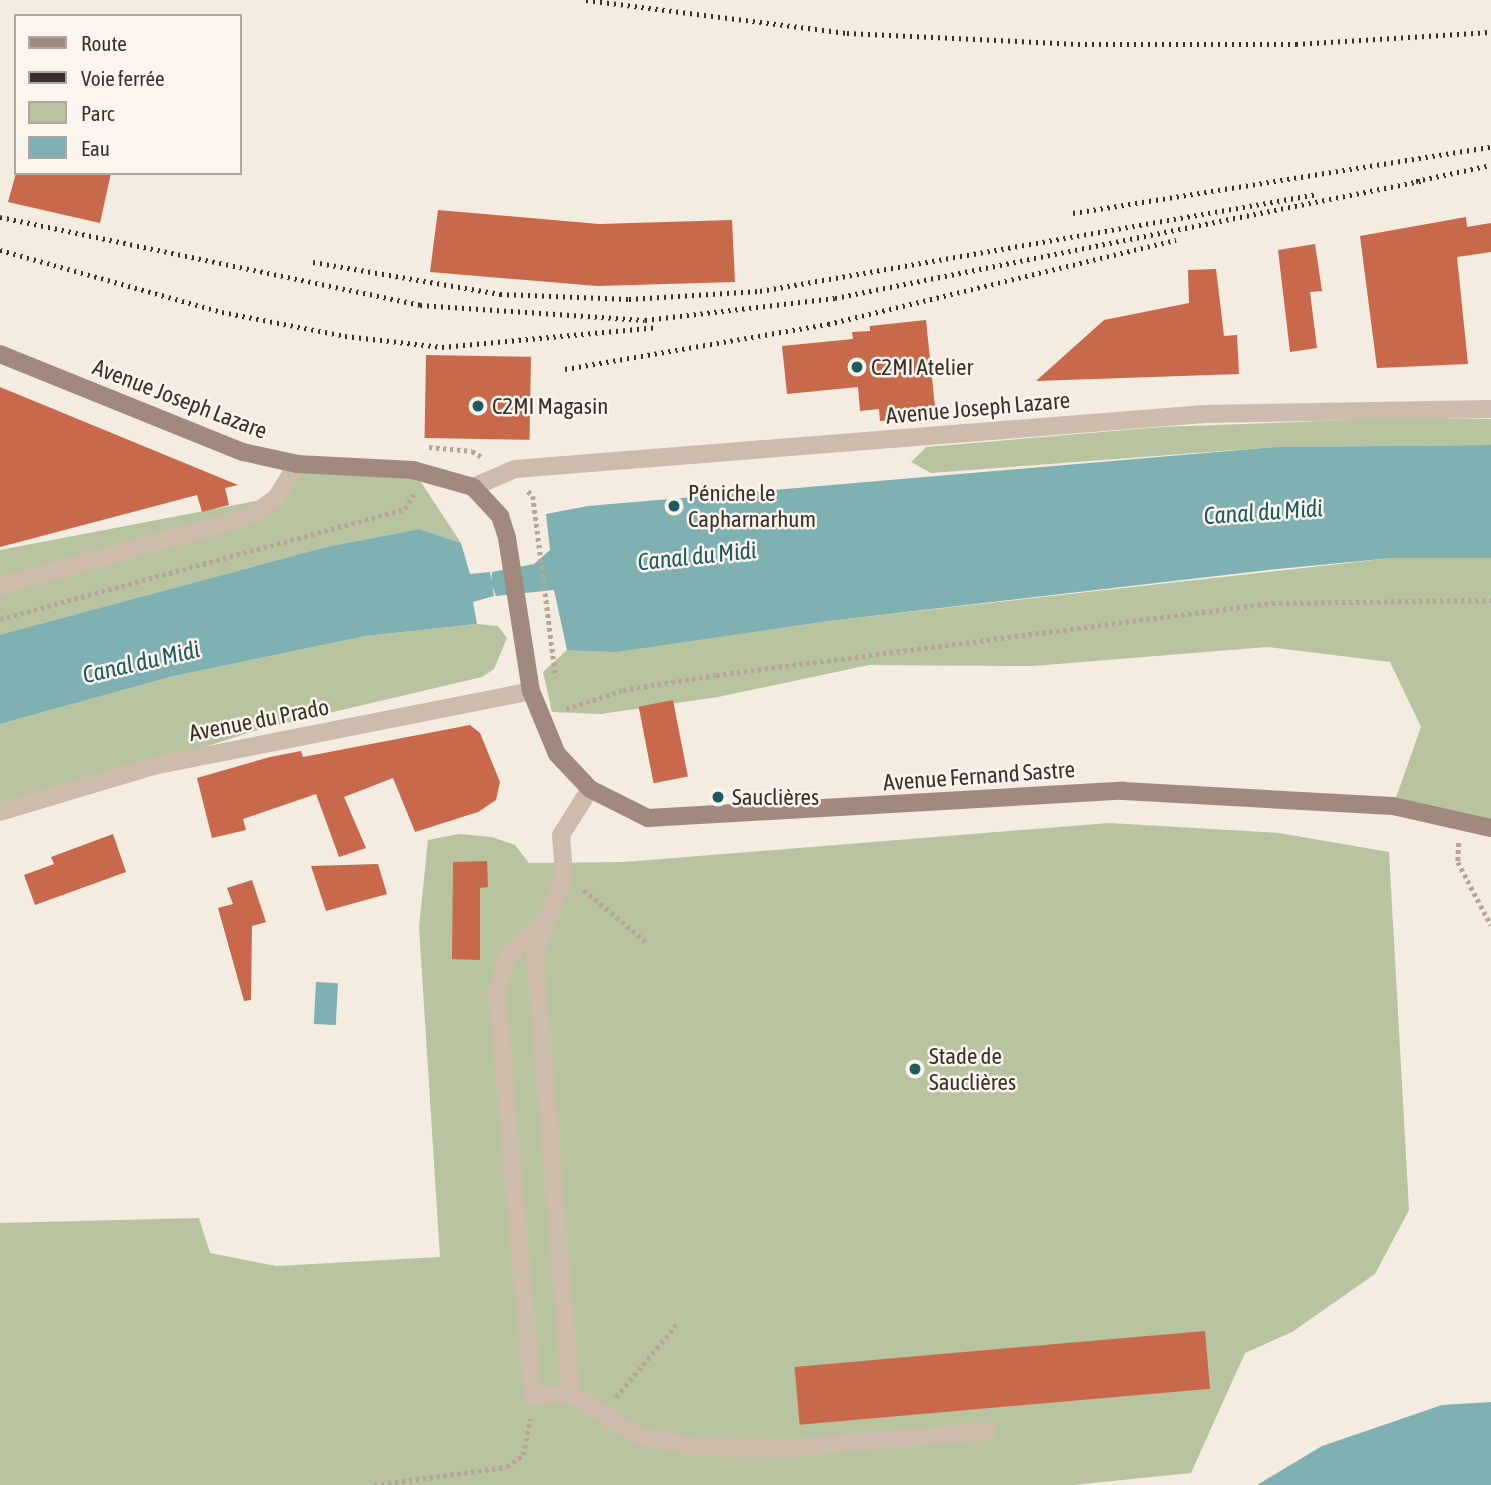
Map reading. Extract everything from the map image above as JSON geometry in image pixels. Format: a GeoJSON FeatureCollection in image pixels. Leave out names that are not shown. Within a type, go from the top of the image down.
{"type":"FeatureCollection","features":[{"type":"Feature","properties":{"kind":"main road","name":"Avenue Joseph Lazare"},"geometry":{"type":"LineString","coordinates":[[0,354],[226,447],[297,464],[428,474],[473,487]]}},
{"type":"Feature","properties":{"kind":"main road","name":"Avenue Fernand Sastre"},"geometry":{"type":"LineString","coordinates":[[473,487],[500,516],[531,691],[557,754],[590,789],[648,818],[1123,791],[1393,806],[1491,828]]}},
{"type":"Feature","properties":{"kind":"street","name":"Avenue Joseph Lazare"},"geometry":{"type":"LineString","coordinates":[[473,487],[514,469],[1205,414],[1491,410]]}},
{"type":"Feature","properties":{"kind":"street"},"geometry":{"type":"LineString","coordinates":[[0,586],[251,516],[277,497],[297,464]]}},
{"type":"Feature","properties":{"kind":"street","name":"Avenue du Prado"},"geometry":{"type":"LineString","coordinates":[[0,812],[153,766],[531,691]]}},
{"type":"Feature","properties":{"kind":"street"},"geometry":{"type":"LineString","coordinates":[[571,1394],[535,955],[544,921],[564,875],[561,835],[590,789]]}},
{"type":"Feature","properties":{"kind":"street"},"geometry":{"type":"LineString","coordinates":[[544,921],[507,957],[497,993],[533,1397],[571,1394],[599,1416],[636,1435],[694,1447],[792,1448],[987,1431]]}},
{"type":"Feature","properties":{"kind":"path"},"geometry":{"type":"LineString","coordinates":[[0,619],[405,509],[428,474]]}},
{"type":"Feature","properties":{"kind":"path"},"geometry":{"type":"LineString","coordinates":[[533,496],[556,656],[556,685]]}},
{"type":"Feature","properties":{"kind":"path"},"geometry":{"type":"LineString","coordinates":[[564,702],[567,711],[624,690],[716,675],[1272,603],[1491,600]]}},
{"type":"Feature","properties":{"kind":"path"},"geometry":{"type":"LineString","coordinates":[[1461,821],[1458,862],[1491,925]]}},
{"type":"Feature","properties":{"kind":"path"},"geometry":{"type":"LineString","coordinates":[[564,875],[646,942]]}},
{"type":"Feature","properties":{"kind":"path"},"geometry":{"type":"LineString","coordinates":[[599,1416],[676,1325]]}},
{"type":"Feature","properties":{"kind":"path"},"geometry":{"type":"LineString","coordinates":[[374,1485],[507,1467],[523,1455],[533,1397]]}},
{"type":"Feature","properties":{"kind":"green space"},"geometry":{"type":"Polygon","coordinates":[[[1405,418],[1491,419],[1491,445],[1275,447],[931,473],[911,462],[926,447],[1161,427],[1405,418]]]}},
{"type":"Feature","properties":{"kind":"green space"},"geometry":{"type":"Polygon","coordinates":[[[297,464],[413,470],[461,543],[419,529],[326,547],[0,636],[0,550],[277,497],[297,464]]]}},
{"type":"Feature","properties":{"kind":"green space"},"geometry":{"type":"Polygon","coordinates":[[[1392,558],[1491,558],[1491,828],[1393,806],[1421,727],[1390,662],[1267,647],[1033,666],[869,665],[718,697],[601,714],[552,712],[543,672],[567,650],[640,648],[829,621],[1392,558]]]}},
{"type":"Feature","properties":{"kind":"green space"},"geometry":{"type":"Polygon","coordinates":[[[477,624],[498,626],[507,638],[494,669],[482,677],[261,729],[0,812],[0,724],[174,676],[366,636],[477,624]]]}},
{"type":"Feature","properties":{"kind":"green space","name":"Stade de Sauclières"},"geometry":{"type":"Polygon","coordinates":[[[1109,823],[1279,833],[1389,852],[1409,1210],[1375,1274],[1292,1332],[1245,1353],[1191,1473],[1073,1485],[0,1485],[0,1223],[199,1218],[210,1253],[276,1266],[440,1257],[419,927],[428,840],[459,834],[492,837],[515,845],[529,863],[624,862],[1109,823]]]}},
{"type":"Feature","properties":{"kind":"water","name":"Canal du Midi"},"geometry":{"type":"Polygon","coordinates":[[[1491,445],[1491,558],[1392,558],[1268,570],[829,621],[616,652],[567,650],[554,590],[496,596],[491,583],[492,572],[534,564],[550,550],[546,514],[588,506],[1275,447],[1491,445]]]}},
{"type":"Feature","properties":{"kind":"water","name":"Canal du Midi"},"geometry":{"type":"Polygon","coordinates":[[[419,529],[461,543],[470,574],[490,572],[494,596],[473,602],[477,624],[366,636],[174,676],[0,724],[0,635],[326,547],[419,529]]]}},
{"type":"Feature","properties":{"kind":"water"},"geometry":{"type":"Polygon","coordinates":[[[316,982],[338,983],[336,1025],[314,1024],[316,982]]]}},
{"type":"Feature","properties":{"kind":"water"},"geometry":{"type":"Polygon","coordinates":[[[1491,1402],[1491,1485],[1257,1485],[1322,1446],[1442,1405],[1491,1402]]]}},
{"type":"Feature","properties":{"kind":"building"},"geometry":{"type":"Polygon","coordinates":[[[15,175],[111,175],[100,223],[8,202],[15,175]]]}},
{"type":"Feature","properties":{"kind":"building"},"geometry":{"type":"Polygon","coordinates":[[[438,210],[599,224],[732,220],[735,282],[597,286],[430,272],[438,210]]]}},
{"type":"Feature","properties":{"kind":"building"},"geometry":{"type":"Polygon","coordinates":[[[1466,217],[1467,227],[1491,223],[1491,252],[1457,257],[1468,364],[1377,368],[1360,236],[1466,217]]]}},
{"type":"Feature","properties":{"kind":"building"},"geometry":{"type":"Polygon","coordinates":[[[1315,244],[1322,291],[1310,292],[1317,348],[1290,352],[1278,250],[1315,244]]]}},
{"type":"Feature","properties":{"kind":"building"},"geometry":{"type":"Polygon","coordinates":[[[1216,269],[1224,336],[1237,335],[1239,374],[1036,381],[1104,320],[1189,303],[1188,270],[1216,269]]]}},
{"type":"Feature","properties":{"kind":"building","name":"C2MI Atelier"},"geometry":{"type":"Polygon","coordinates":[[[926,320],[936,417],[880,421],[879,409],[860,411],[858,387],[787,394],[782,346],[853,339],[852,332],[870,331],[870,326],[926,320]]]}},
{"type":"Feature","properties":{"kind":"building","name":"C2MI Magasin"},"geometry":{"type":"Polygon","coordinates":[[[426,355],[531,357],[530,440],[425,438],[426,355]]]}},
{"type":"Feature","properties":{"kind":"building"},"geometry":{"type":"Polygon","coordinates":[[[0,387],[238,485],[225,488],[229,505],[202,512],[197,495],[0,547],[0,387]]]}},
{"type":"Feature","properties":{"kind":"building"},"geometry":{"type":"Polygon","coordinates":[[[673,700],[688,777],[654,783],[639,707],[673,700]]]}},
{"type":"Feature","properties":{"kind":"building"},"geometry":{"type":"Polygon","coordinates":[[[470,725],[480,733],[500,782],[496,800],[478,812],[415,832],[393,778],[344,797],[366,848],[339,857],[316,794],[243,819],[246,830],[212,838],[197,778],[270,757],[301,751],[303,757],[470,725]]]}},
{"type":"Feature","properties":{"kind":"building"},"geometry":{"type":"Polygon","coordinates":[[[113,834],[126,872],[35,905],[24,875],[54,864],[51,857],[113,834]]]}},
{"type":"Feature","properties":{"kind":"building"},"geometry":{"type":"Polygon","coordinates":[[[487,861],[488,887],[480,888],[480,960],[452,959],[453,862],[487,861]]]}},
{"type":"Feature","properties":{"kind":"building"},"geometry":{"type":"Polygon","coordinates":[[[378,864],[387,894],[326,911],[311,866],[378,864]]]}},
{"type":"Feature","properties":{"kind":"building"},"geometry":{"type":"Polygon","coordinates":[[[252,880],[266,922],[252,926],[251,1000],[244,1001],[218,908],[233,904],[227,888],[252,880]]]}},
{"type":"Feature","properties":{"kind":"building"},"geometry":{"type":"Polygon","coordinates":[[[1205,1331],[1210,1389],[800,1425],[795,1367],[1205,1331]]]}},
{"type":"Feature","properties":{"kind":"railway"},"geometry":{"type":"LineString","coordinates":[[586,0],[847,33],[1078,44],[1296,44],[1491,32]]}},
{"type":"Feature","properties":{"kind":"railway"},"geometry":{"type":"LineString","coordinates":[[1073,213],[1491,147]]}},
{"type":"Feature","properties":{"kind":"railway"},"geometry":{"type":"LineString","coordinates":[[1416,181],[1491,165]]}},
{"type":"Feature","properties":{"kind":"railway"},"geometry":{"type":"LineString","coordinates":[[0,217],[420,305],[645,320],[835,298],[1425,180]]}},
{"type":"Feature","properties":{"kind":"railway"},"geometry":{"type":"LineString","coordinates":[[313,262],[500,294],[629,299],[760,291],[1318,194]]}},
{"type":"Feature","properties":{"kind":"railway"},"geometry":{"type":"LineString","coordinates":[[565,369],[828,324],[1176,240]]}},
{"type":"Feature","properties":{"kind":"railway"},"geometry":{"type":"LineString","coordinates":[[0,250],[222,312],[345,336],[442,347],[656,327]]}},
{"type":"Feature","properties":{"kind":"place","name":"C2MI Atelier"},"geometry":{"type":"Point","coordinates":[857,367]}},
{"type":"Feature","properties":{"kind":"place","name":"C2MI Magasin"},"geometry":{"type":"Point","coordinates":[478,406]}},
{"type":"Feature","properties":{"kind":"place","name":"Péniche le Capharnarhum"},"geometry":{"type":"Point","coordinates":[674,506]}},
{"type":"Feature","properties":{"kind":"place","name":"Sauclières"},"geometry":{"type":"Point","coordinates":[718,797]}},
{"type":"Feature","properties":{"kind":"place","name":"Stade de Sauclières"},"geometry":{"type":"Point","coordinates":[915,1069]}}]}
